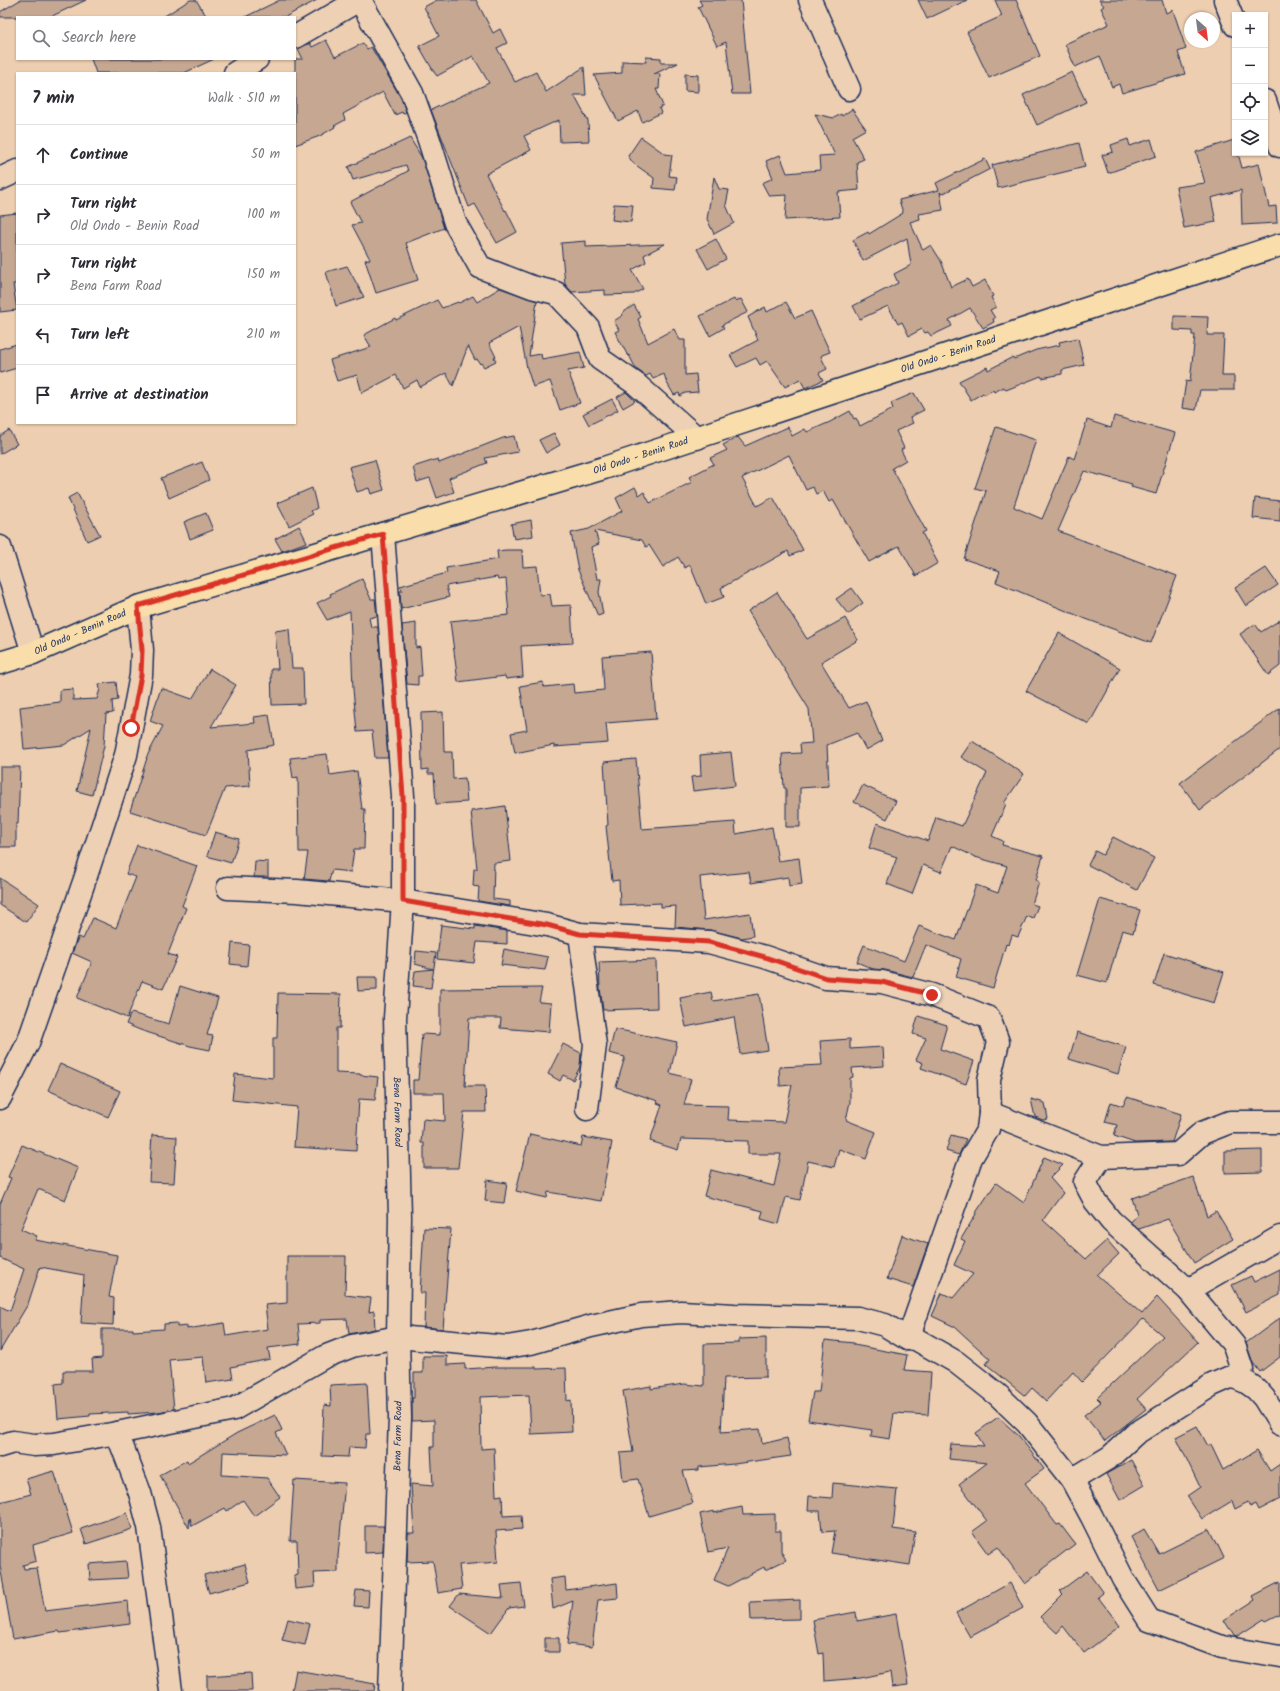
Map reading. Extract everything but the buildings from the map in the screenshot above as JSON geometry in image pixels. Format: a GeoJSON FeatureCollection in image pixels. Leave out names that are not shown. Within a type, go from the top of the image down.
{"type":"FeatureCollection","features":[{"type":"Feature","properties":{"kind":"main road","name":"Old Ondo - Benin Road"},"geometry":{"type":"LineString","coordinates":[[0,663],[33,653],[138,606],[604,468],[1280,245]]}},
{"type":"Feature","properties":{"kind":"street"},"geometry":{"type":"LineString","coordinates":[[296,35],[360,0],[412,93],[429,140],[455,223],[480,267],[532,287],[556,293],[588,328],[600,359],[636,384],[697,438]]}},
{"type":"Feature","properties":{"kind":"street"},"geometry":{"type":"LineString","coordinates":[[810,0],[849,89]]}},
{"type":"Feature","properties":{"kind":"street"},"geometry":{"type":"LineString","coordinates":[[1225,0],[1232,18]]}},
{"type":"Feature","properties":{"kind":"street"},"geometry":{"type":"LineString","coordinates":[[237,72],[255,60]]}},
{"type":"Feature","properties":{"kind":"street"},"geometry":{"type":"LineString","coordinates":[[1268,110],[1280,146]]}},
{"type":"Feature","properties":{"kind":"street"},"geometry":{"type":"LineString","coordinates":[[0,179],[16,171]]}},
{"type":"Feature","properties":{"kind":"street","name":"Bena Farm Road"},"geometry":{"type":"LineString","coordinates":[[383,534],[403,796],[403,901],[395,1018],[400,1217],[398,1337],[400,1418],[390,1691]]}},
{"type":"Feature","properties":{"kind":"street"},"geometry":{"type":"LineString","coordinates":[[0,547],[33,653]]}},
{"type":"Feature","properties":{"kind":"street"},"geometry":{"type":"LineString","coordinates":[[0,1098],[28,1043],[86,879],[126,755],[141,675],[142,650],[138,606]]}},
{"type":"Feature","properties":{"kind":"street"},"geometry":{"type":"LineString","coordinates":[[228,888],[297,891],[403,901],[547,925],[580,934],[709,942],[765,957],[826,978],[882,982],[925,993],[989,1018],[998,1042],[989,1080],[990,1113],[988,1129],[971,1158],[908,1339]]}},
{"type":"Feature","properties":{"kind":"street"},"geometry":{"type":"LineString","coordinates":[[580,934],[595,1046],[587,1109]]}},
{"type":"Feature","properties":{"kind":"street"},"geometry":{"type":"LineString","coordinates":[[990,1113],[1101,1157],[1178,1154],[1202,1133],[1230,1122],[1280,1122]]}},
{"type":"Feature","properties":{"kind":"street"},"geometry":{"type":"LineString","coordinates":[[1072,1480],[1110,1457],[1135,1434],[1212,1385],[1234,1377],[1242,1369],[1234,1345],[1188,1290],[1111,1221],[1095,1201],[1085,1182],[1101,1157]]}},
{"type":"Feature","properties":{"kind":"street"},"geometry":{"type":"LineString","coordinates":[[1188,1290],[1280,1237]]}},
{"type":"Feature","properties":{"kind":"street"},"geometry":{"type":"LineString","coordinates":[[0,1446],[13,1442],[34,1445],[54,1444],[117,1433],[234,1408],[324,1357],[352,1346],[398,1337],[507,1347],[591,1326],[641,1316],[681,1312],[734,1315],[858,1318],[885,1325],[908,1339],[914,1338],[956,1362],[998,1395],[1027,1423],[1072,1480],[1123,1579],[1149,1620],[1222,1648],[1280,1657]]}},
{"type":"Feature","properties":{"kind":"street"},"geometry":{"type":"LineString","coordinates":[[1234,1377],[1246,1382],[1256,1389],[1264,1398],[1280,1424]]}},
{"type":"Feature","properties":{"kind":"street"},"geometry":{"type":"LineString","coordinates":[[117,1433],[140,1492],[149,1527],[171,1691]]}},
{"type":"Feature","properties":{"kind":"route"},"geometry":{"type":"LineString","coordinates":[[131,728],[141,675],[142,650],[138,606],[383,534],[403,796],[403,901],[547,925],[580,934],[709,942],[765,957],[826,978],[882,982],[932,995]]}}]}
